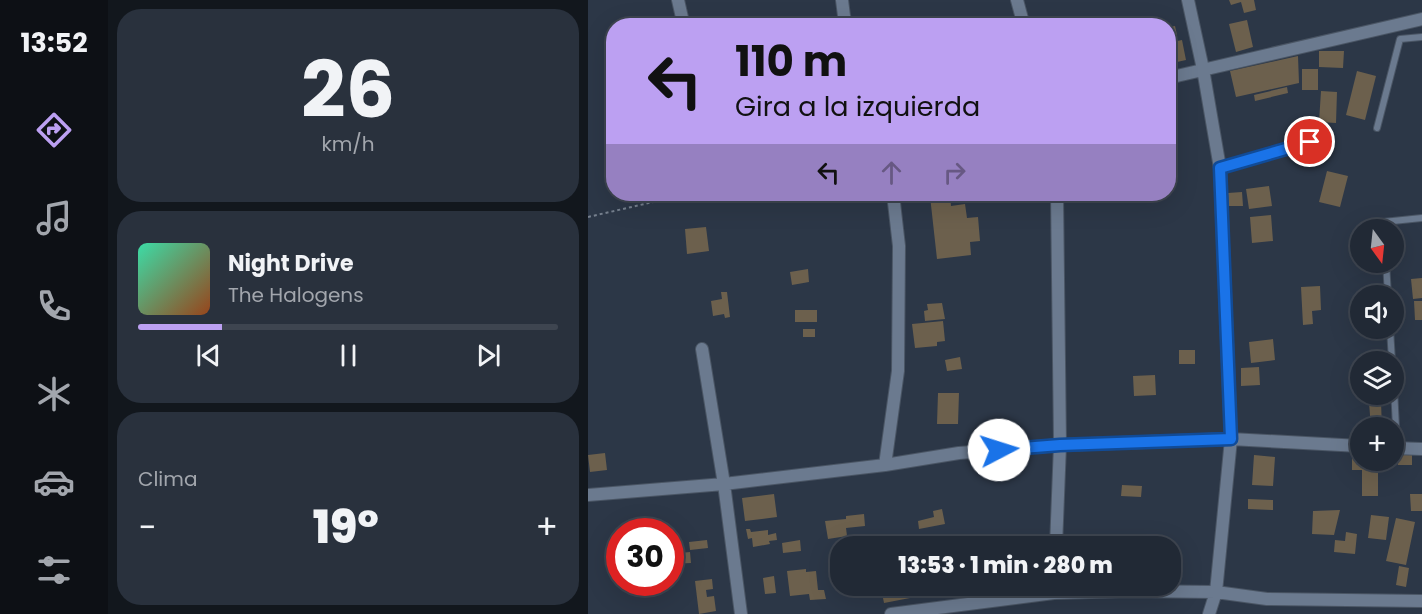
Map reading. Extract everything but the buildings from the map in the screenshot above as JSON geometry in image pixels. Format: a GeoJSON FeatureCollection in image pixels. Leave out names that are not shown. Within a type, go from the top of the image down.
{"type":"FeatureCollection","features":[{"type":"Feature","properties":{"kind":"street"},"geometry":{"type":"LineString","coordinates":[[678,0],[681,18]]}},
{"type":"Feature","properties":{"kind":"street"},"geometry":{"type":"LineString","coordinates":[[842,0],[845,18]]}},
{"type":"Feature","properties":{"kind":"street"},"geometry":{"type":"LineString","coordinates":[[1017,0],[1022,18]]}},
{"type":"Feature","properties":{"kind":"street"},"geometry":{"type":"LineString","coordinates":[[1188,0],[1203,69],[1220,168],[1231,439],[1216,592],[1209,614]]}},
{"type":"Feature","properties":{"kind":"street"},"geometry":{"type":"LineString","coordinates":[[1176,76],[1422,19]]}},
{"type":"Feature","properties":{"kind":"street"},"geometry":{"type":"LineString","coordinates":[[885,465],[898,371],[898,246],[894,201]]}},
{"type":"Feature","properties":{"kind":"street"},"geometry":{"type":"LineString","coordinates":[[1056,536],[1060,445],[1058,201]]}},
{"type":"Feature","properties":{"kind":"street"},"geometry":{"type":"LineString","coordinates":[[702,349],[724,484],[741,614]]}},
{"type":"Feature","properties":{"kind":"street"},"geometry":{"type":"LineString","coordinates":[[588,495],[724,484],[885,465],[959,453],[1060,445],[1231,439],[1350,445]]}},
{"type":"Feature","properties":{"kind":"street"},"geometry":{"type":"LineString","coordinates":[[1404,448],[1422,449]]}},
{"type":"Feature","properties":{"kind":"street"},"geometry":{"type":"LineString","coordinates":[[1181,592],[1216,592],[1267,599],[1422,602]]}},
{"type":"Feature","properties":{"kind":"street"},"geometry":{"type":"LineString","coordinates":[[891,614],[1008,596]]}},
{"type":"Feature","properties":{"kind":"lane"},"geometry":{"type":"LineString","coordinates":[[1377,128],[1400,39],[1422,37]]}},
{"type":"Feature","properties":{"kind":"lane"},"geometry":{"type":"LineString","coordinates":[[1220,168],[1310,142]]}},
{"type":"Feature","properties":{"kind":"lane"},"geometry":{"type":"LineString","coordinates":[[1404,220],[1422,218]]}},
{"type":"Feature","properties":{"kind":"path"},"geometry":{"type":"LineString","coordinates":[[588,217],[658,201]]}},
{"type":"Feature","properties":{"kind":"route"},"geometry":{"type":"LineString","coordinates":[[999,450],[1060,445],[1231,439],[1220,168],[1310,142]]}}]}
